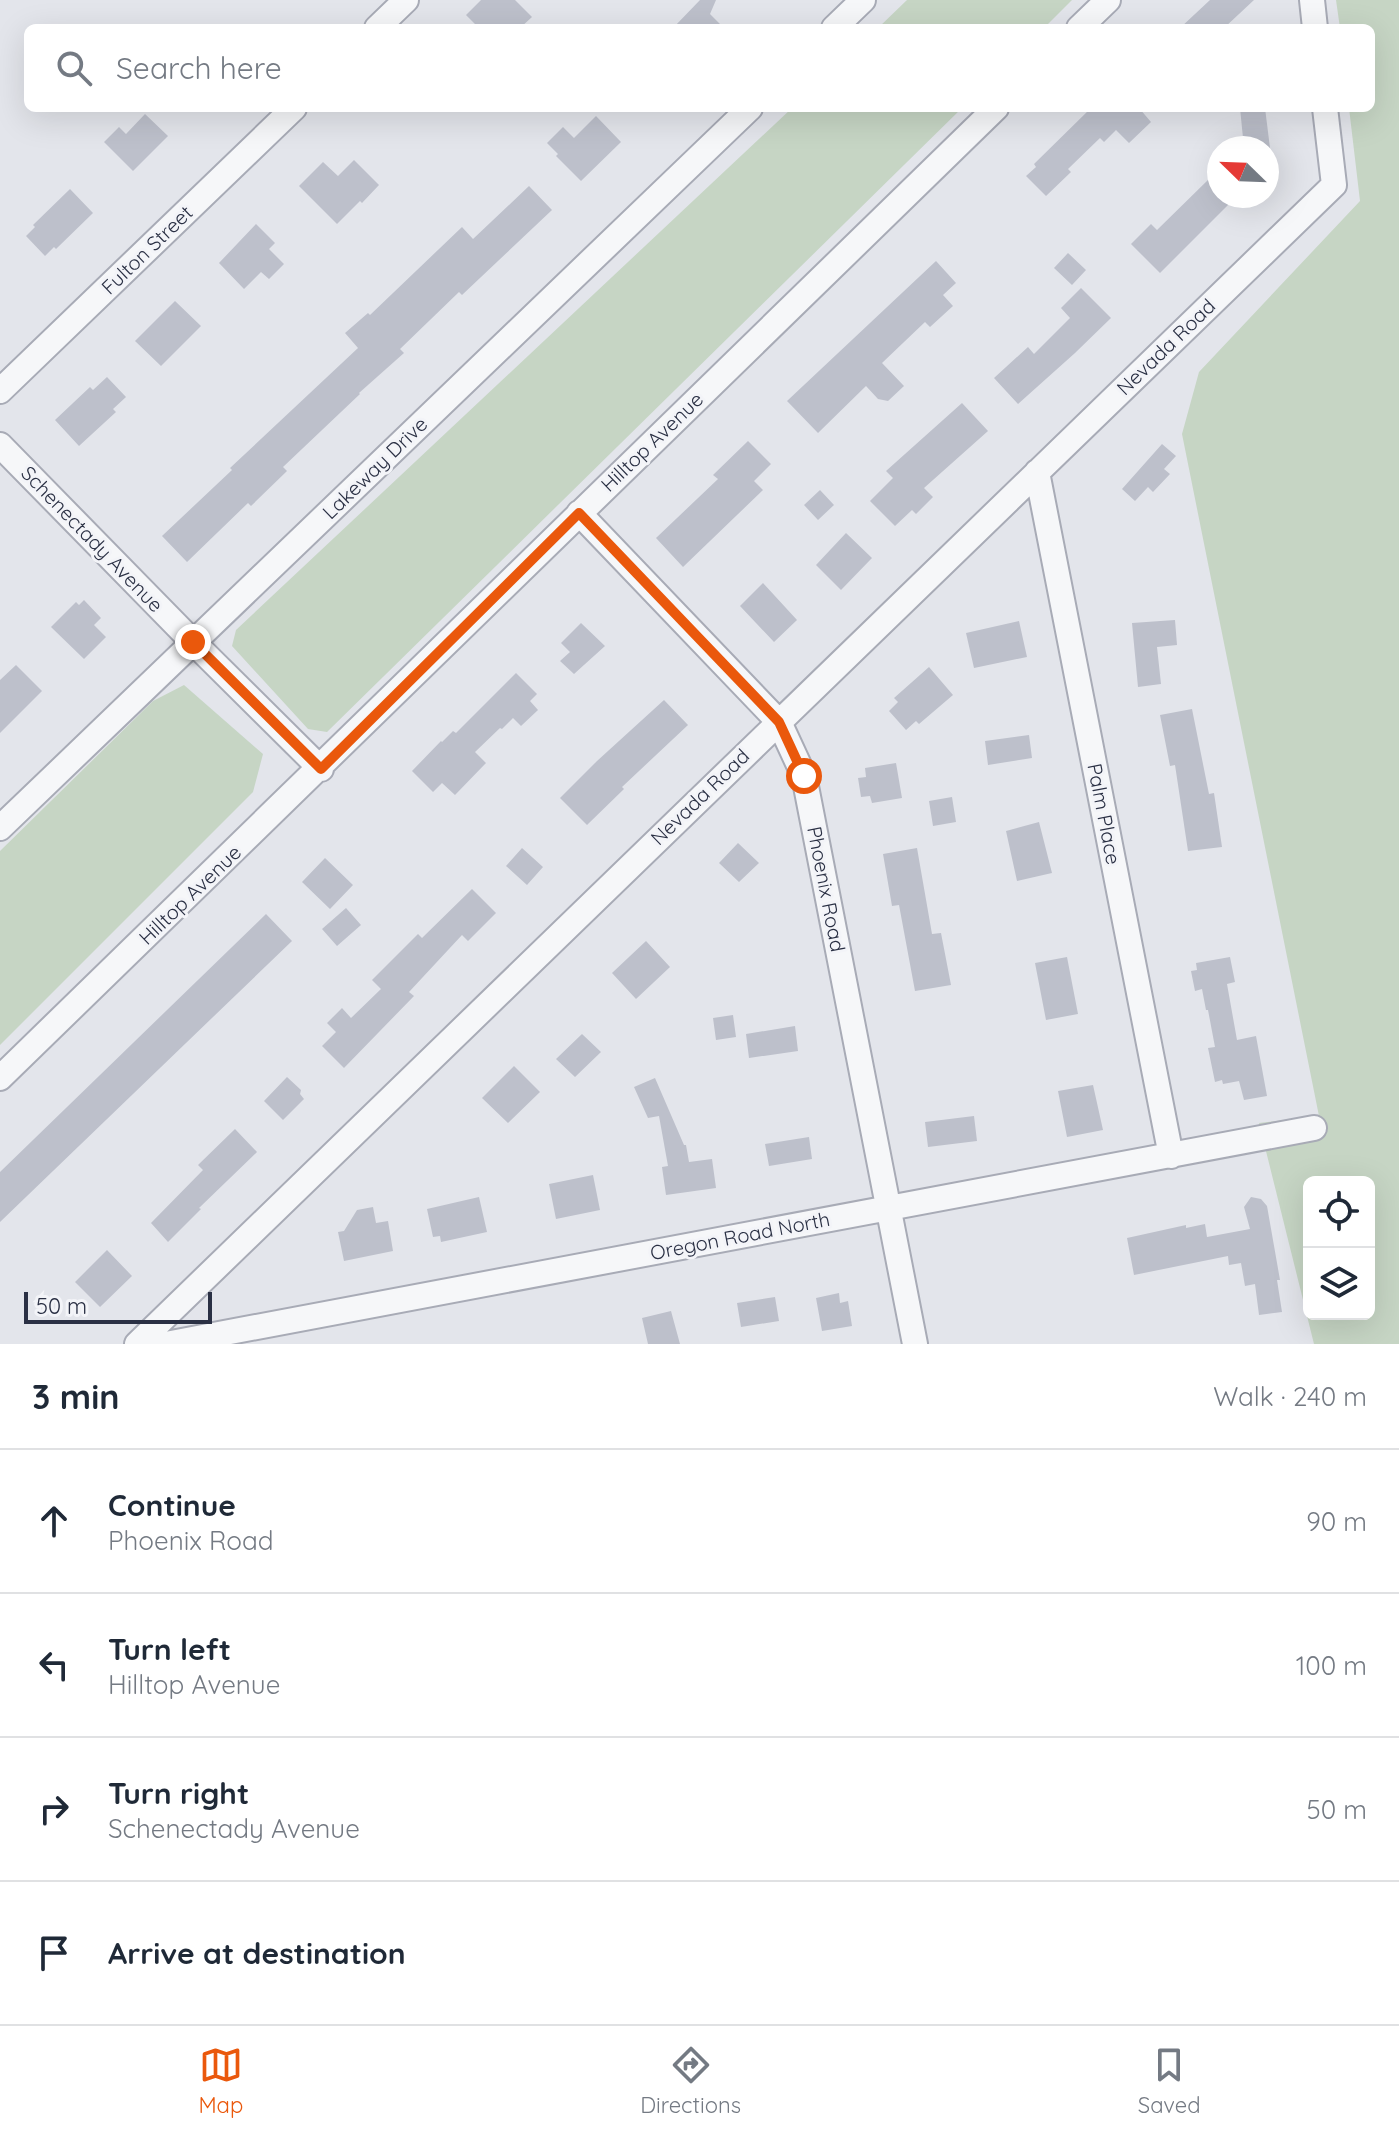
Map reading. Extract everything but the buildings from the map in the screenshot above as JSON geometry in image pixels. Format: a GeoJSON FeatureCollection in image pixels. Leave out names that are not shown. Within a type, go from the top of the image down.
{"type":"FeatureCollection","features":[{"type":"Feature","properties":{"kind":"street"},"geometry":{"type":"LineString","coordinates":[[381,24],[406,0]]}},
{"type":"Feature","properties":{"kind":"street"},"geometry":{"type":"LineString","coordinates":[[838,24],[863,0]]}},
{"type":"Feature","properties":{"kind":"street"},"geometry":{"type":"LineString","coordinates":[[1083,24],[1108,0]]}},
{"type":"Feature","properties":{"kind":"street"},"geometry":{"type":"LineString","coordinates":[[1312,0],[1315,24]]}},
{"type":"Feature","properties":{"kind":"street","name":"Fulton Street"},"geometry":{"type":"LineString","coordinates":[[0,391],[290,112]]}},
{"type":"Feature","properties":{"kind":"street","name":"Lakeway Drive"},"geometry":{"type":"LineString","coordinates":[[0,828],[746,112]]}},
{"type":"Feature","properties":{"kind":"street","name":"Hilltop Avenue"},"geometry":{"type":"LineString","coordinates":[[0,1078],[321,769],[992,112]]}},
{"type":"Feature","properties":{"kind":"street","name":"Nevada Road"},"geometry":{"type":"LineString","coordinates":[[137,1344],[1334,185],[1325,112]]}},
{"type":"Feature","properties":{"kind":"street","name":"Schenectady Avenue"},"geometry":{"type":"LineString","coordinates":[[0,445],[321,769]]}},
{"type":"Feature","properties":{"kind":"street","name":"Palm Place"},"geometry":{"type":"LineString","coordinates":[[1037,472],[1171,1156]]}},
{"type":"Feature","properties":{"kind":"street","name":"Phoenix Road"},"geometry":{"type":"LineString","coordinates":[[579,513],[779,722],[804,776],[915,1344]]}},
{"type":"Feature","properties":{"kind":"street","name":"Oregon Road North"},"geometry":{"type":"LineString","coordinates":[[166,1344],[1314,1128]]}},
{"type":"Feature","properties":{"kind":"green space"},"geometry":{"type":"Polygon","coordinates":[[[907,0],[1072,0],[1048,24],[882,24],[907,0]]]}},
{"type":"Feature","properties":{"kind":"green space"},"geometry":{"type":"Polygon","coordinates":[[[1336,0],[1399,0],[1399,1344],[1314,1344],[1308,1320],[1375,1320],[1375,1176],[1303,1176],[1303,1300],[1259,1123],[1319,1116],[1182,434],[1199,372],[1360,201],[1349,112],[1375,112],[1375,24],[1339,24],[1336,0]]]}},
{"type":"Feature","properties":{"kind":"green space"},"geometry":{"type":"Polygon","coordinates":[[[788,112],[958,112],[327,732],[308,729],[232,646],[236,630],[788,112]]]}},
{"type":"Feature","properties":{"kind":"green space"},"geometry":{"type":"Polygon","coordinates":[[[184,685],[263,754],[253,792],[0,1045],[0,851],[153,701],[184,685]]]}},
{"type":"Feature","properties":{"kind":"route"},"geometry":{"type":"LineString","coordinates":[[193,642],[321,769],[579,513],[779,722],[804,776]]}}]}
